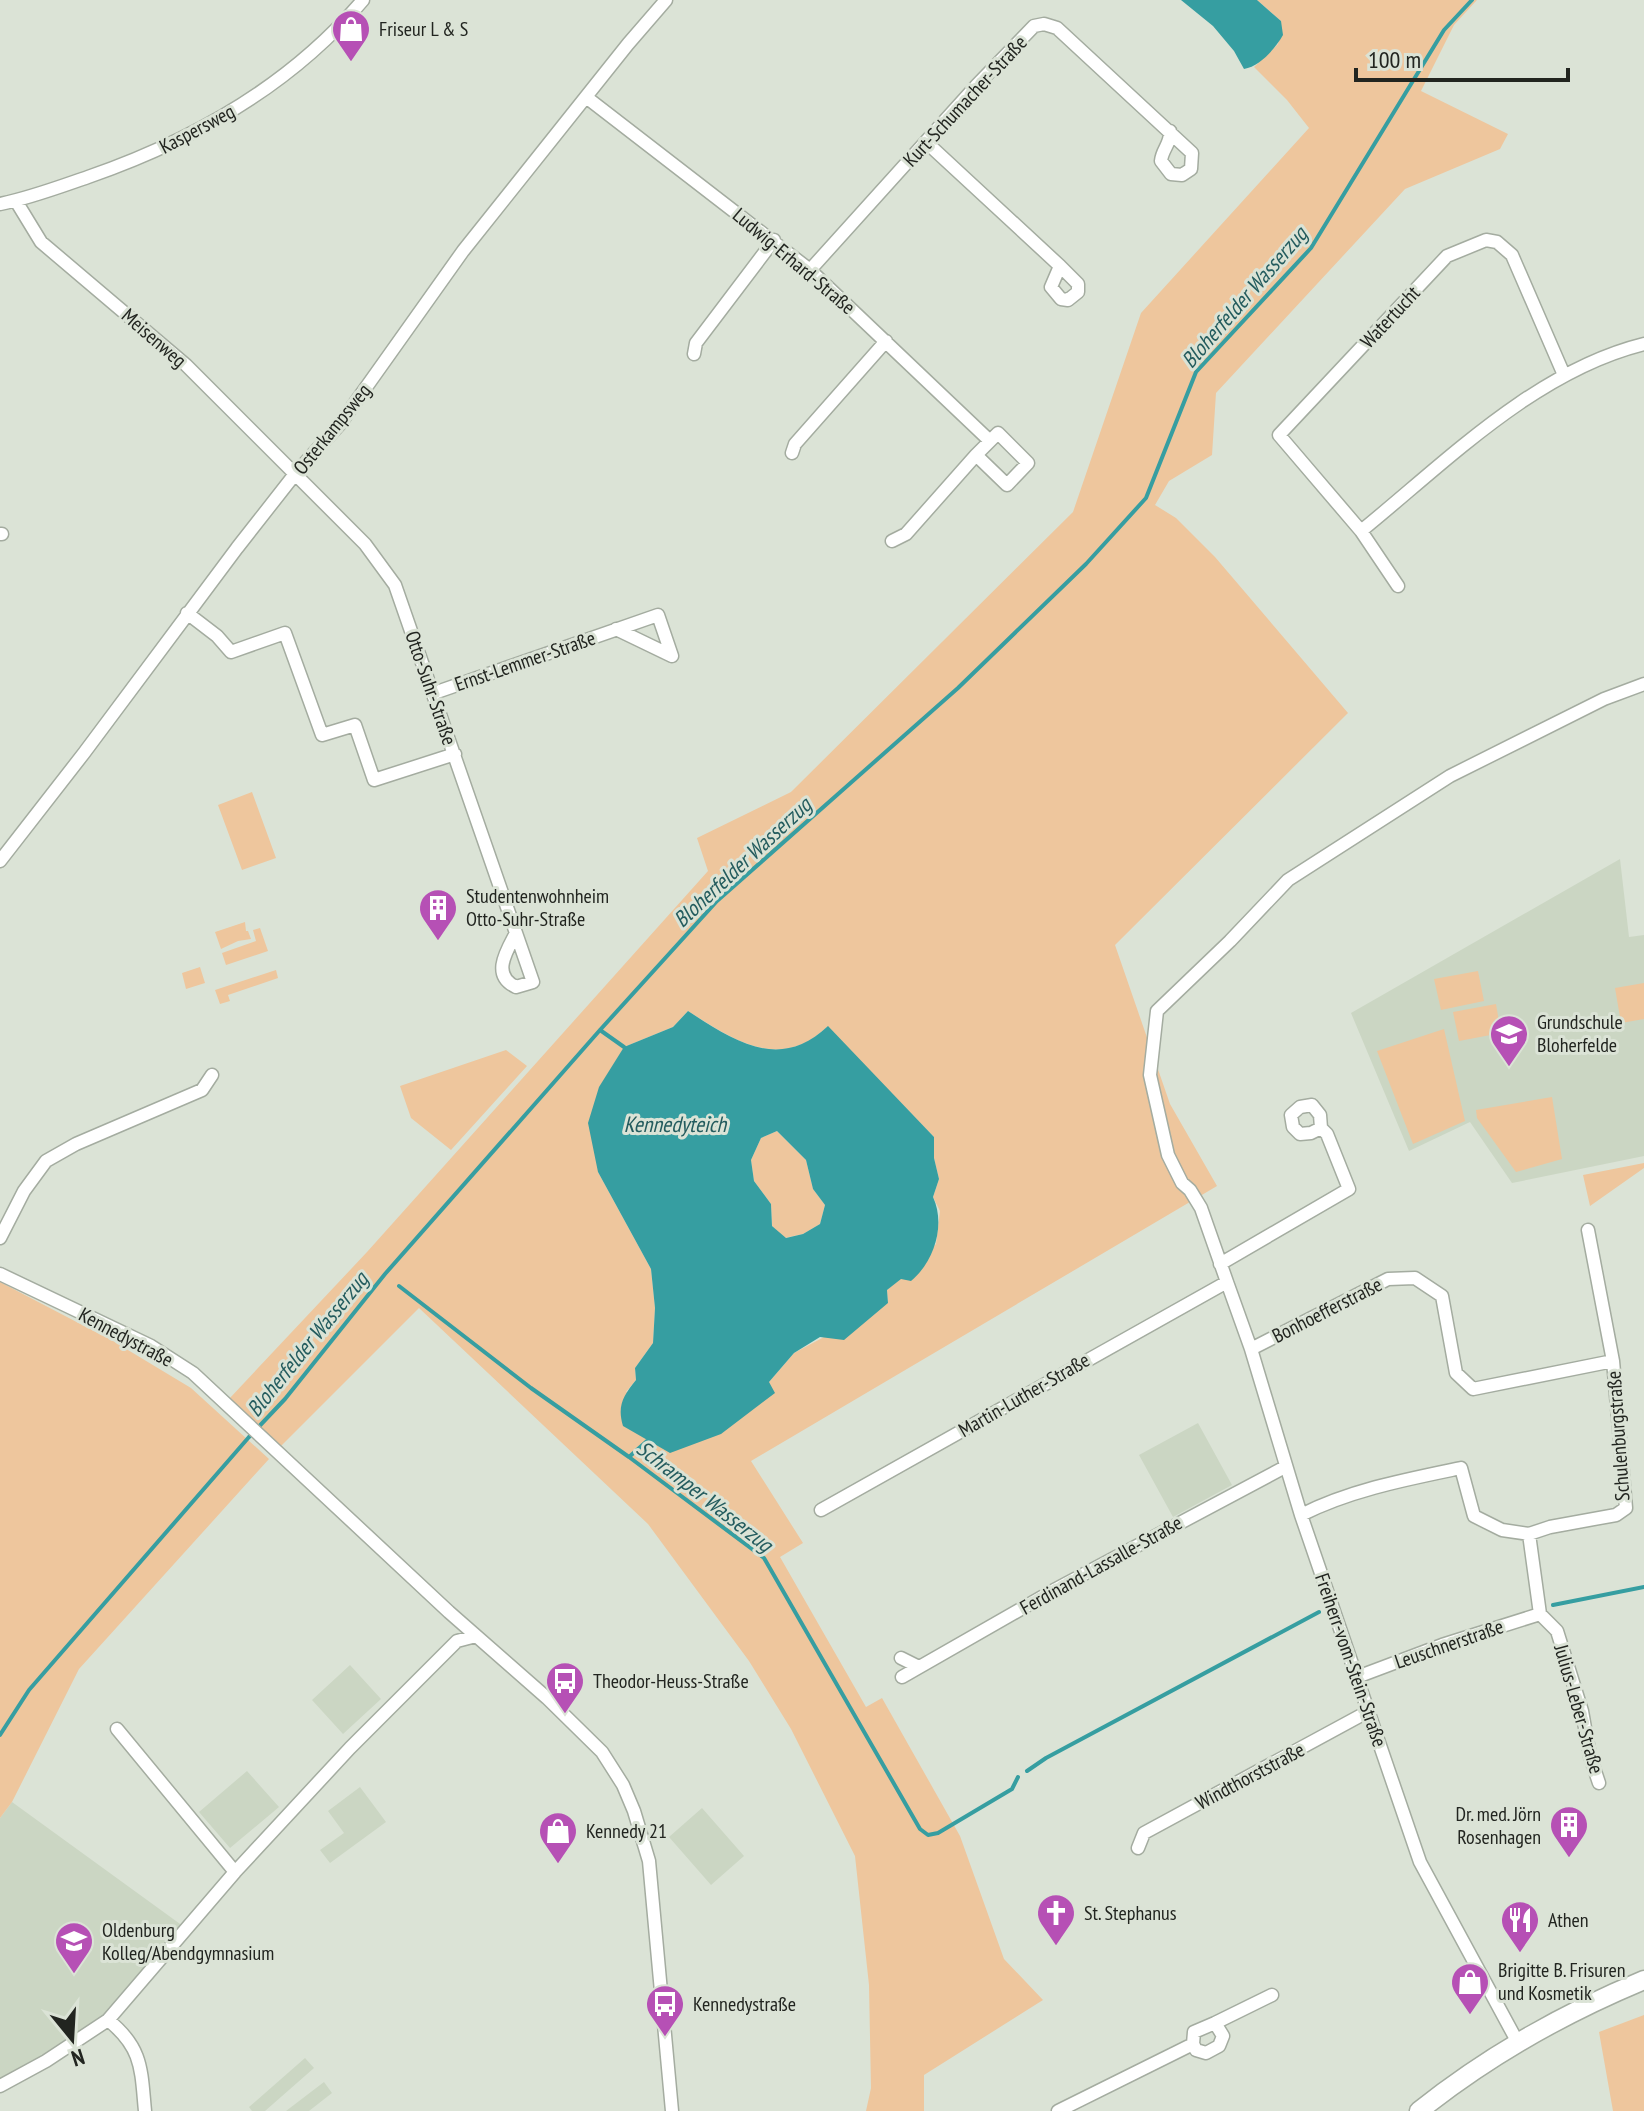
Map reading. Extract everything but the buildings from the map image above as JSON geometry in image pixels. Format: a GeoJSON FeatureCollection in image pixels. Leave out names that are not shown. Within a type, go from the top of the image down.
{"type":"FeatureCollection","features":[{"type":"Feature","properties":{"kind":"street","name":"Kaspersweg"},"geometry":{"type":"LineString","coordinates":[[0,204],[136,160],[202,129],[272,84],[311,54],[363,0]]}},
{"type":"Feature","properties":{"kind":"street","name":"Osterkampsweg"},"geometry":{"type":"LineString","coordinates":[[0,861],[295,474],[340,424],[463,251],[666,0]]}},
{"type":"Feature","properties":{"kind":"street","name":"Kurt-Schumacher-Straße"},"geometry":{"type":"LineString","coordinates":[[810,270],[1034,26],[1044,24],[1057,28],[1170,131]]}},
{"type":"Feature","properties":{"kind":"street","name":"Ludwig-Erhard-Straße"},"geometry":{"type":"LineString","coordinates":[[586,97],[774,240],[810,270],[990,441],[998,433],[1028,463],[1007,485],[976,455]]}},
{"type":"Feature","properties":{"kind":"street"},"geometry":{"type":"LineString","coordinates":[[926,142],[1060,266]]}},
{"type":"Feature","properties":{"kind":"street","name":"Meisenweg"},"geometry":{"type":"LineString","coordinates":[[16,201],[41,242],[186,365],[295,474]]}},
{"type":"Feature","properties":{"kind":"street"},"geometry":{"type":"LineString","coordinates":[[694,354],[696,343],[774,240]]}},
{"type":"Feature","properties":{"kind":"street","name":"Watertucht"},"geometry":{"type":"LineString","coordinates":[[1398,586],[1361,531],[1279,435],[1447,256],[1486,240],[1497,242],[1512,255],[1564,375]]}},
{"type":"Feature","properties":{"kind":"street"},"geometry":{"type":"LineString","coordinates":[[792,453],[795,444],[886,341]]}},
{"type":"Feature","properties":{"kind":"street"},"geometry":{"type":"LineString","coordinates":[[1361,531],[1511,409],[1564,375],[1644,344]]}},
{"type":"Feature","properties":{"kind":"street"},"geometry":{"type":"LineString","coordinates":[[892,541],[906,534],[990,441]]}},
{"type":"Feature","properties":{"kind":"street","name":"Otto-Suhr-Straße"},"geometry":{"type":"LineString","coordinates":[[295,474],[365,544],[395,585],[516,933]]}},
{"type":"Feature","properties":{"kind":"street"},"geometry":{"type":"LineString","coordinates":[[187,613],[217,636],[231,652],[285,633],[322,735],[355,725],[374,780],[455,754]]}},
{"type":"Feature","properties":{"kind":"street","name":"Ernst-Lemmer-Straße"},"geometry":{"type":"LineString","coordinates":[[434,693],[616,629],[658,615],[672,656],[616,629]]}},
{"type":"Feature","properties":{"kind":"street","name":"Freiherr-vom-Stein-Straße"},"geometry":{"type":"LineString","coordinates":[[1517,2041],[1420,1862],[1301,1515],[1251,1349],[1201,1208],[1182,1183],[1168,1155],[1150,1075],[1157,1011],[1288,880],[1450,776],[1604,699],[1644,684]]}},
{"type":"Feature","properties":{"kind":"street"},"geometry":{"type":"LineString","coordinates":[[0,1238],[24,1191],[46,1161],[76,1144],[202,1090],[212,1075]]}},
{"type":"Feature","properties":{"kind":"street"},"geometry":{"type":"LineString","coordinates":[[1220,1264],[1349,1189],[1327,1134],[1321,1128]]}},
{"type":"Feature","properties":{"kind":"street"},"geometry":{"type":"LineString","coordinates":[[1588,1230],[1613,1361]]}},
{"type":"Feature","properties":{"kind":"street","name":"Kennedystraße"},"geometry":{"type":"LineString","coordinates":[[0,1274],[151,1346],[193,1373],[602,1752],[623,1785],[649,1861],[672,2111]]}},
{"type":"Feature","properties":{"kind":"street","name":"Bonhoefferstraße"},"geometry":{"type":"LineString","coordinates":[[1251,1349],[1388,1279],[1415,1278],[1442,1296],[1456,1373],[1473,1389],[1613,1361]]}},
{"type":"Feature","properties":{"kind":"street","name":"Martin-Luther-Straße"},"geometry":{"type":"LineString","coordinates":[[821,1510],[1227,1282]]}},
{"type":"Feature","properties":{"kind":"street","name":"Schulenburgstraße"},"geometry":{"type":"LineString","coordinates":[[1529,1534],[1616,1515],[1626,1508],[1613,1361]]}},
{"type":"Feature","properties":{"kind":"street","name":"Ferdinand-Lassalle-Straße"},"geometry":{"type":"LineString","coordinates":[[902,1677],[1081,1575],[1285,1467]]}},
{"type":"Feature","properties":{"kind":"street"},"geometry":{"type":"LineString","coordinates":[[1301,1515],[1318,1506],[1386,1485],[1461,1468],[1474,1516],[1502,1530],[1529,1534]]}},
{"type":"Feature","properties":{"kind":"street","name":"Julius-Leber-Straße"},"geometry":{"type":"LineString","coordinates":[[1529,1534],[1540,1614],[1557,1631],[1582,1711],[1590,1756],[1599,1783]]}},
{"type":"Feature","properties":{"kind":"street","name":"Leuschnerstraße"},"geometry":{"type":"LineString","coordinates":[[1357,1677],[1442,1645],[1540,1614]]}},
{"type":"Feature","properties":{"kind":"street"},"geometry":{"type":"LineString","coordinates":[[0,2086],[46,2061],[108,2020],[235,1872],[350,1748],[457,1641],[476,1636]]}},
{"type":"Feature","properties":{"kind":"street"},"geometry":{"type":"LineString","coordinates":[[901,1658],[919,1667]]}},
{"type":"Feature","properties":{"kind":"street","name":"Windthorststraße"},"geometry":{"type":"LineString","coordinates":[[1138,1848],[1144,1833],[1369,1711]]}},
{"type":"Feature","properties":{"kind":"street"},"geometry":{"type":"LineString","coordinates":[[117,1729],[235,1872]]}},
{"type":"Feature","properties":{"kind":"street"},"geometry":{"type":"LineString","coordinates":[[1419,2111],[1466,2074],[1517,2041],[1644,1980]]}},
{"type":"Feature","properties":{"kind":"street"},"geometry":{"type":"LineString","coordinates":[[1215,2023],[1223,2036],[1219,2046],[1206,2053],[1196,2050],[1194,2032],[1272,1995]]}},
{"type":"Feature","properties":{"kind":"street"},"geometry":{"type":"LineString","coordinates":[[108,2020],[126,2034],[140,2058],[145,2111]]}},
{"type":"Feature","properties":{"kind":"street"},"geometry":{"type":"LineString","coordinates":[[1058,2111],[1193,2044]]}},
{"type":"Feature","properties":{"kind":"shaded area"},"geometry":{"type":"Polygon","coordinates":[[[1257,0],[1477,0],[1454,25],[1421,91],[1508,134],[1500,149],[1405,189],[1216,393],[1212,455],[1169,481],[1155,505],[1176,518],[1215,557],[1348,713],[1115,945],[1170,1104],[1217,1186],[751,1461],[803,1543],[780,1557],[866,1707],[882,1698],[960,1836],[1004,1959],[1043,2000],[924,2075],[924,2111],[866,2111],[871,2088],[869,1985],[855,1856],[791,1729],[749,1661],[648,1524],[419,1308],[281,1446],[229,1399],[367,1252],[708,871],[697,838],[791,792],[1073,512],[1141,313],[1309,128],[1287,100],[1254,67],[1278,44],[1281,21],[1257,0]],[[688,1011],[673,1027],[624,1047],[598,1172],[651,1269],[655,1308],[653,1343],[635,1368],[636,1380],[626,1392],[769,1382],[794,1353],[888,1303],[887,1290],[936,1244],[940,1211],[933,1197],[939,1179],[934,1158],[934,1137],[827,1027],[792,1048],[774,1049],[739,1041],[688,1011]]]}},
{"type":"Feature","properties":{"kind":"shaded area"},"geometry":{"type":"Polygon","coordinates":[[[252,792],[276,858],[242,870],[218,805],[252,792]]]}},
{"type":"Feature","properties":{"kind":"shaded area","name":"Grundschule Bloherfelde"},"geometry":{"type":"Polygon","coordinates":[[[1620,859],[1629,937],[1644,935],[1644,1156],[1512,1183],[1470,1122],[1409,1151],[1351,1013],[1620,859]]]}},
{"type":"Feature","properties":{"kind":"shaded area"},"geometry":{"type":"Polygon","coordinates":[[[245,922],[251,939],[221,949],[215,932],[245,922]]]}},
{"type":"Feature","properties":{"kind":"shaded area"},"geometry":{"type":"Polygon","coordinates":[[[260,928],[268,951],[226,965],[222,953],[256,941],[253,930],[260,928]]]}},
{"type":"Feature","properties":{"kind":"shaded area"},"geometry":{"type":"Polygon","coordinates":[[[200,967],[205,983],[186,989],[182,973],[200,967]]]}},
{"type":"Feature","properties":{"kind":"shaded area"},"geometry":{"type":"Polygon","coordinates":[[[276,970],[278,978],[228,995],[230,1001],[220,1004],[215,990],[276,970]]]}},
{"type":"Feature","properties":{"kind":"shaded area"},"geometry":{"type":"Polygon","coordinates":[[[1478,971],[1484,1001],[1441,1010],[1434,979],[1478,971]]]}},
{"type":"Feature","properties":{"kind":"shaded area"},"geometry":{"type":"Polygon","coordinates":[[[1644,983],[1644,1019],[1621,1023],[1615,988],[1644,983]]]}},
{"type":"Feature","properties":{"kind":"shaded area"},"geometry":{"type":"Polygon","coordinates":[[[1496,1004],[1501,1033],[1459,1041],[1453,1012],[1496,1004]]]}},
{"type":"Feature","properties":{"kind":"shaded area"},"geometry":{"type":"Polygon","coordinates":[[[1444,1029],[1465,1121],[1413,1144],[1377,1051],[1444,1029]]]}},
{"type":"Feature","properties":{"kind":"shaded area"},"geometry":{"type":"Polygon","coordinates":[[[506,1050],[527,1066],[451,1150],[411,1118],[400,1086],[506,1050]]]}},
{"type":"Feature","properties":{"kind":"shaded area"},"geometry":{"type":"Polygon","coordinates":[[[1552,1097],[1562,1159],[1516,1172],[1477,1118],[1476,1110],[1552,1097]]]}},
{"type":"Feature","properties":{"kind":"shaded area"},"geometry":{"type":"Polygon","coordinates":[[[777,1131],[806,1160],[813,1189],[825,1205],[820,1224],[803,1234],[785,1238],[772,1226],[771,1204],[754,1181],[751,1160],[761,1138],[777,1131]]]}},
{"type":"Feature","properties":{"kind":"shaded area"},"geometry":{"type":"Polygon","coordinates":[[[1644,1163],[1644,1168],[1590,1206],[1583,1175],[1644,1163]]]}},
{"type":"Feature","properties":{"kind":"shaded area"},"geometry":{"type":"Polygon","coordinates":[[[0,1282],[113,1341],[191,1388],[269,1459],[79,1669],[12,1802],[0,1818],[0,1282]]]}},
{"type":"Feature","properties":{"kind":"shaded area"},"geometry":{"type":"Polygon","coordinates":[[[1198,1423],[1232,1485],[1173,1517],[1139,1455],[1198,1423]]]}},
{"type":"Feature","properties":{"kind":"shaded area"},"geometry":{"type":"Polygon","coordinates":[[[350,1665],[381,1699],[343,1734],[312,1700],[350,1665]]]}},
{"type":"Feature","properties":{"kind":"shaded area"},"geometry":{"type":"Polygon","coordinates":[[[247,1771],[279,1807],[230,1848],[199,1812],[247,1771]]]}},
{"type":"Feature","properties":{"kind":"shaded area"},"geometry":{"type":"Polygon","coordinates":[[[360,1787],[386,1822],[330,1863],[320,1850],[344,1833],[328,1811],[360,1787]]]}},
{"type":"Feature","properties":{"kind":"shaded area","name":"Oldenburg Kolleg/Abendgymnasium"},"geometry":{"type":"Polygon","coordinates":[[[12,1802],[187,1929],[108,2020],[0,2086],[0,1818],[12,1802]]]}},
{"type":"Feature","properties":{"kind":"shaded area"},"geometry":{"type":"Polygon","coordinates":[[[702,1808],[744,1856],[711,1885],[669,1837],[702,1808]]]}},
{"type":"Feature","properties":{"kind":"shaded area"},"geometry":{"type":"Polygon","coordinates":[[[1644,2015],[1644,2111],[1613,2111],[1599,2032],[1644,2015]]]}},
{"type":"Feature","properties":{"kind":"shaded area"},"geometry":{"type":"Polygon","coordinates":[[[305,2058],[314,2068],[265,2111],[252,2111],[249,2107],[305,2058]]]}},
{"type":"Feature","properties":{"kind":"shaded area"},"geometry":{"type":"Polygon","coordinates":[[[324,2082],[332,2093],[309,2111],[286,2111],[324,2082]]]}},
{"type":"Feature","properties":{"kind":"water"},"geometry":{"type":"Polygon","coordinates":[[[1181,0],[1257,0],[1281,21],[1283,35],[1266,56],[1244,69],[1234,51],[1213,26],[1181,0]]]}},
{"type":"Feature","properties":{"kind":"water","name":"Kennedyteich"},"geometry":{"type":"Polygon","coordinates":[[[688,1011],[740,1041],[775,1049],[810,1040],[828,1026],[934,1137],[934,1158],[939,1179],[933,1197],[938,1219],[936,1242],[919,1273],[911,1281],[901,1279],[887,1290],[888,1303],[844,1340],[820,1337],[794,1353],[769,1382],[775,1393],[721,1434],[670,1453],[623,1426],[622,1402],[636,1380],[635,1368],[653,1343],[655,1308],[651,1269],[598,1172],[588,1123],[599,1087],[624,1047],[673,1027],[688,1011]],[[777,1131],[761,1138],[751,1160],[754,1181],[771,1204],[772,1226],[786,1238],[803,1234],[820,1224],[825,1205],[813,1189],[806,1160],[777,1131]]]}},
{"type":"Feature","properties":{"kind":"waterway","name":"Bloherfelder Wasserzug"},"geometry":{"type":"LineString","coordinates":[[0,1735],[29,1690],[285,1399],[385,1274],[717,901],[958,688],[1086,564],[1146,498],[1196,372],[1311,248],[1444,30],[1472,0]]}},
{"type":"Feature","properties":{"kind":"waterway"},"geometry":{"type":"LineString","coordinates":[[600,1030],[624,1047]]}},
{"type":"Feature","properties":{"kind":"waterway","name":"Schramper Wasserzug"},"geometry":{"type":"LineString","coordinates":[[399,1286],[531,1388],[764,1558],[920,1829],[928,1835],[938,1833],[1012,1789],[1018,1777]]}},
{"type":"Feature","properties":{"kind":"waterway"},"geometry":{"type":"LineString","coordinates":[[629,1457],[647,1441]]}},
{"type":"Feature","properties":{"kind":"waterway"},"geometry":{"type":"LineString","coordinates":[[1553,1605],[1644,1587]]}},
{"type":"Feature","properties":{"kind":"waterway","name":"Schramper Wasserzug"},"geometry":{"type":"LineString","coordinates":[[1027,1771],[1319,1612]]}},
{"type":"Feature","properties":{"kind":"place","name":"Friseur L & S"},"geometry":{"type":"Point","coordinates":[351,63]}},
{"type":"Feature","properties":{"kind":"place","name":"Studentenwohnheim Otto-Suhr-Straße"},"geometry":{"type":"Point","coordinates":[438,942]}},
{"type":"Feature","properties":{"kind":"place","name":"Grundschule Bloherfelde"},"geometry":{"type":"Point","coordinates":[1509,1068]}},
{"type":"Feature","properties":{"kind":"place","name":"Theodor-Heuss-Straße"},"geometry":{"type":"Point","coordinates":[565,1715]}},
{"type":"Feature","properties":{"kind":"place","name":"Dr. med. Jörn Rosenhagen"},"geometry":{"type":"Point","coordinates":[1569,1859]}},
{"type":"Feature","properties":{"kind":"place","name":"Kennedy 21"},"geometry":{"type":"Point","coordinates":[558,1865]}},
{"type":"Feature","properties":{"kind":"place","name":"St. Stephanus"},"geometry":{"type":"Point","coordinates":[1056,1947]}},
{"type":"Feature","properties":{"kind":"place","name":"Athen"},"geometry":{"type":"Point","coordinates":[1520,1954]}},
{"type":"Feature","properties":{"kind":"place","name":"Oldenburg Kolleg/Abendgymnasium"},"geometry":{"type":"Point","coordinates":[74,1975]}},
{"type":"Feature","properties":{"kind":"place","name":"Brigitte B. Frisuren und Kosmetik"},"geometry":{"type":"Point","coordinates":[1470,2016]}},
{"type":"Feature","properties":{"kind":"place","name":"Kennedystraße"},"geometry":{"type":"Point","coordinates":[665,2038]}}]}
